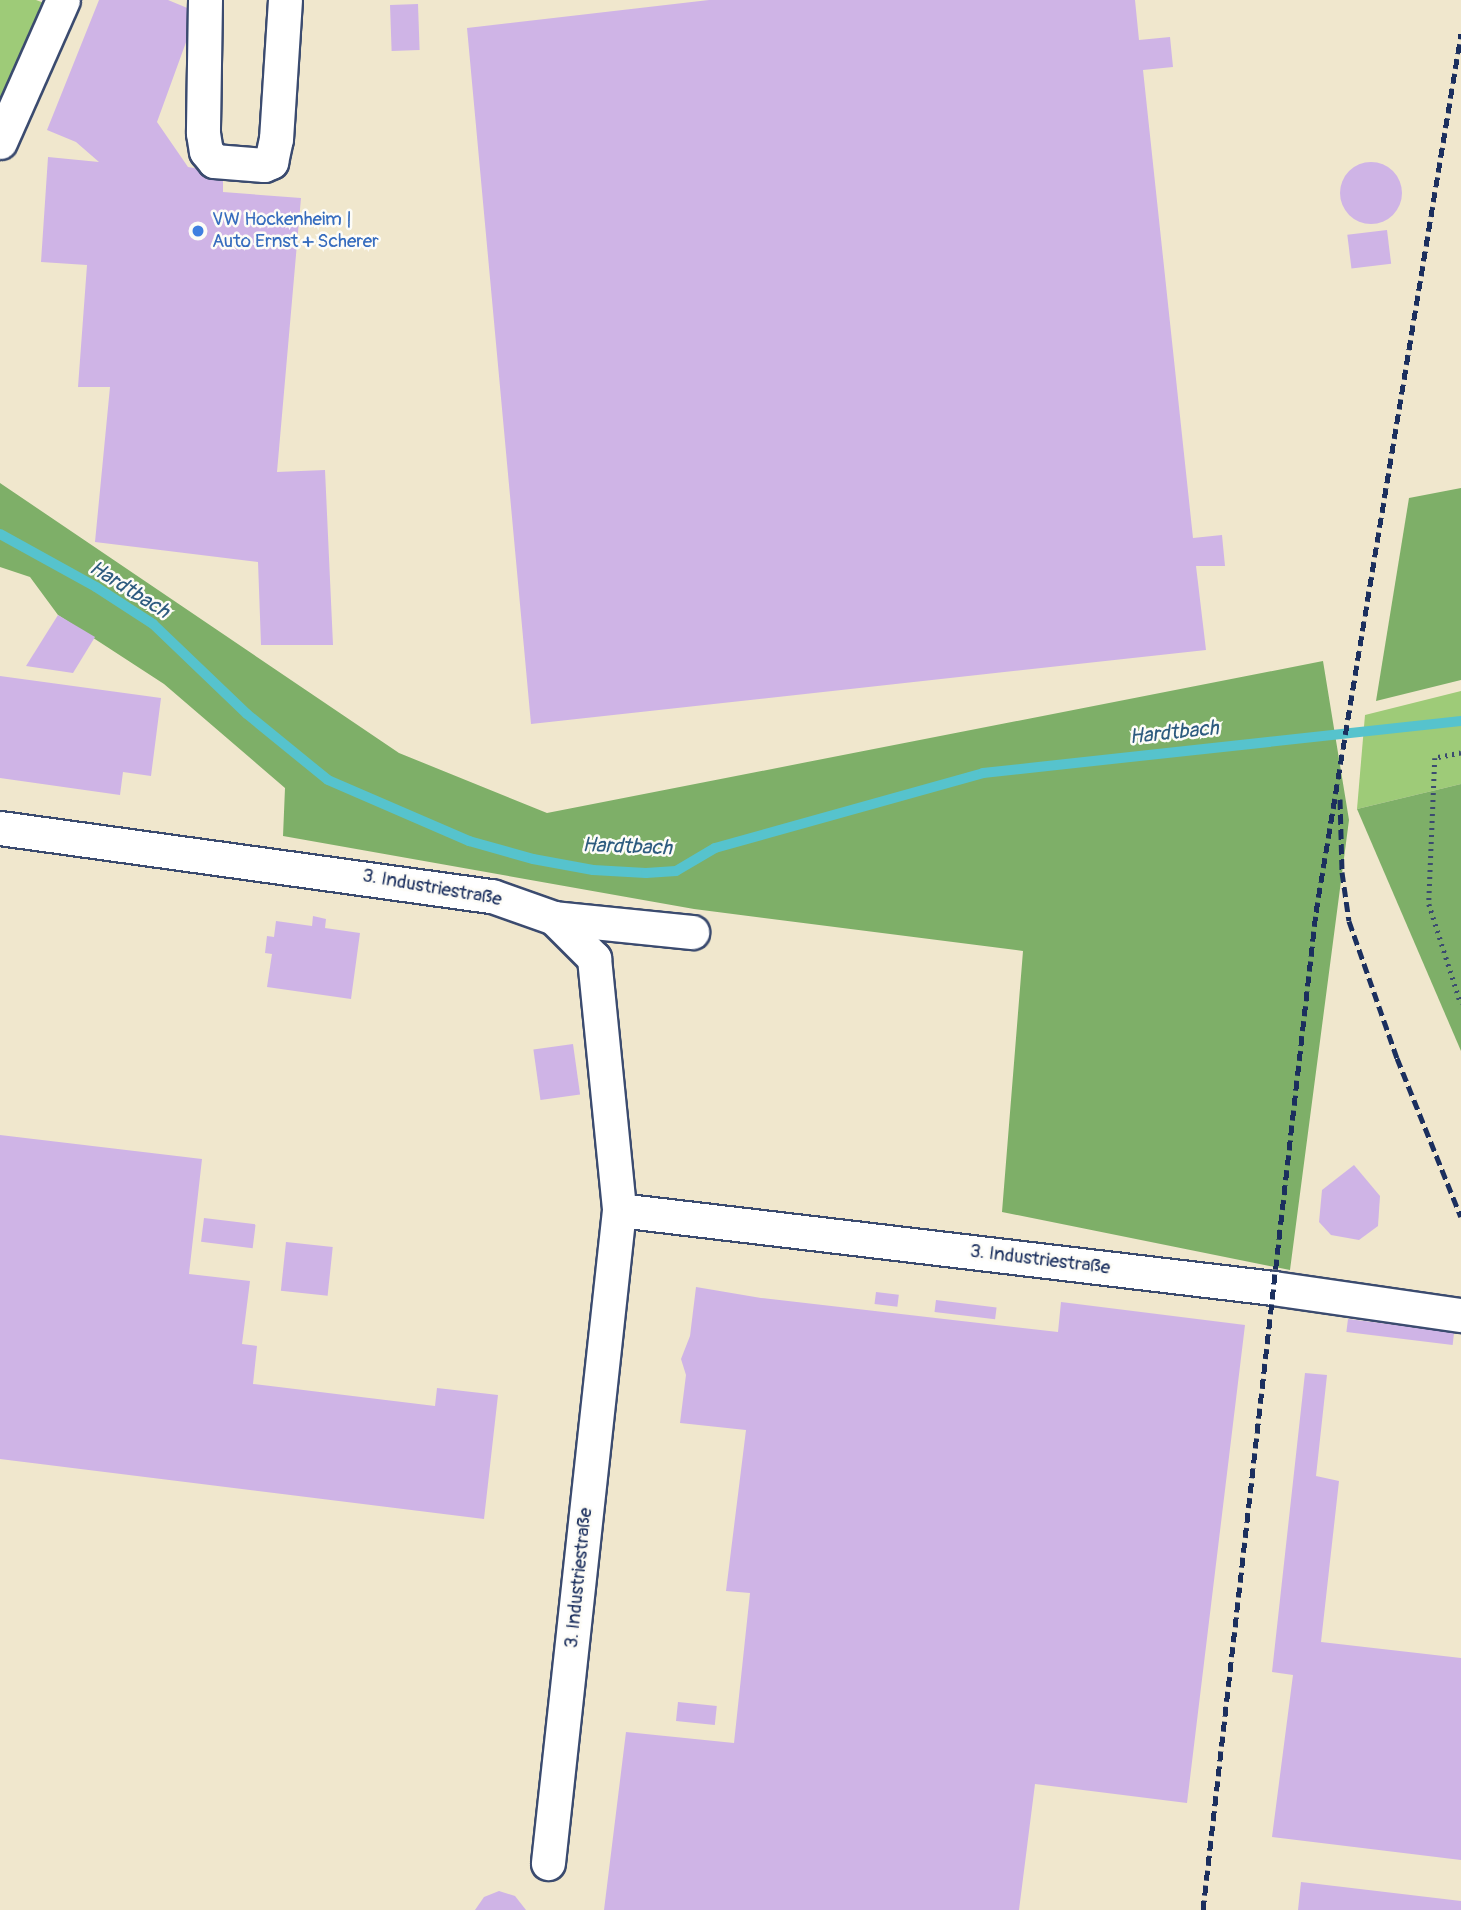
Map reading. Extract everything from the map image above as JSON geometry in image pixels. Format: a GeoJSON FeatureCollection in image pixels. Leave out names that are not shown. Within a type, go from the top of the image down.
{"type":"FeatureCollection","features":[{"type":"Feature","properties":{"kind":"street"},"geometry":{"type":"LineString","coordinates":[[0,142],[63,0]]}},
{"type":"Feature","properties":{"kind":"street"},"geometry":{"type":"LineString","coordinates":[[205,0],[203,133],[206,151],[214,161],[264,165],[271,162],[276,139],[285,0]]}},
{"type":"Feature","properties":{"kind":"street","name":"3. Industriestraße"},"geometry":{"type":"LineString","coordinates":[[0,828],[429,885],[492,896],[554,918],[594,958],[619,1210],[548,1863]]}},
{"type":"Feature","properties":{"kind":"street"},"geometry":{"type":"LineString","coordinates":[[554,918],[692,932]]}},
{"type":"Feature","properties":{"kind":"street","name":"3. Industriestraße"},"geometry":{"type":"LineString","coordinates":[[619,1210],[1273,1288],[1461,1315]]}},
{"type":"Feature","properties":{"kind":"path"},"geometry":{"type":"LineString","coordinates":[[1461,753],[1435,758],[1429,904],[1461,1004]]}},
{"type":"Feature","properties":{"kind":"green space"},"geometry":{"type":"Polygon","coordinates":[[[0,0],[36,0],[47,4],[0,107],[0,0]]]}},
{"type":"Feature","properties":{"kind":"green space"},"geometry":{"type":"Polygon","coordinates":[[[0,483],[399,753],[547,813],[1323,661],[1349,820],[1290,1270],[1002,1212],[1023,951],[694,909],[283,836],[285,788],[164,684],[58,615],[30,577],[0,567],[0,483]]]}},
{"type":"Feature","properties":{"kind":"green space"},"geometry":{"type":"Polygon","coordinates":[[[1461,488],[1461,680],[1376,701],[1409,498],[1461,488]]]}},
{"type":"Feature","properties":{"kind":"green space"},"geometry":{"type":"Polygon","coordinates":[[[1461,691],[1461,784],[1357,809],[1365,715],[1461,691]]]}},
{"type":"Feature","properties":{"kind":"green space"},"geometry":{"type":"Polygon","coordinates":[[[1461,784],[1461,1051],[1357,809],[1461,784]]]}},
{"type":"Feature","properties":{"kind":"building"},"geometry":{"type":"Polygon","coordinates":[[[99,0],[168,0],[197,12],[157,122],[188,167],[223,173],[223,192],[301,198],[277,472],[325,470],[333,645],[261,645],[258,562],[95,542],[110,387],[78,387],[87,265],[41,262],[48,157],[99,162],[76,142],[47,130],[99,0]]]}},
{"type":"Feature","properties":{"kind":"building"},"geometry":{"type":"Polygon","coordinates":[[[709,0],[1135,0],[1139,40],[1170,37],[1173,67],[1143,70],[1193,538],[1222,535],[1225,566],[1196,566],[1206,650],[531,724],[467,28],[709,0]]]}},
{"type":"Feature","properties":{"kind":"building"},"geometry":{"type":"Polygon","coordinates":[[[418,4],[420,50],[392,51],[390,5],[418,4]]]}},
{"type":"Feature","properties":{"kind":"building"},"geometry":{"type":"Polygon","coordinates":[[[1371,162],[1383,164],[1393,171],[1400,181],[1400,205],[1393,215],[1383,222],[1371,224],[1359,222],[1349,215],[1342,205],[1340,193],[1342,181],[1349,171],[1359,164],[1371,162]]]}},
{"type":"Feature","properties":{"kind":"building"},"geometry":{"type":"Polygon","coordinates":[[[1387,230],[1391,264],[1351,269],[1347,235],[1387,230]]]}},
{"type":"Feature","properties":{"kind":"building"},"geometry":{"type":"Polygon","coordinates":[[[58,615],[95,637],[73,673],[26,666],[58,615]]]}},
{"type":"Feature","properties":{"kind":"building"},"geometry":{"type":"Polygon","coordinates":[[[0,676],[161,698],[151,776],[123,772],[120,795],[0,778],[0,676]]]}},
{"type":"Feature","properties":{"kind":"building"},"geometry":{"type":"Polygon","coordinates":[[[313,916],[326,919],[325,928],[360,933],[351,999],[267,987],[272,954],[265,953],[267,936],[274,937],[276,921],[312,926],[313,916]]]}},
{"type":"Feature","properties":{"kind":"building"},"geometry":{"type":"Polygon","coordinates":[[[573,1044],[580,1095],[540,1100],[533,1050],[573,1044]]]}},
{"type":"Feature","properties":{"kind":"building"},"geometry":{"type":"Polygon","coordinates":[[[0,1135],[202,1159],[189,1274],[250,1281],[242,1344],[257,1346],[253,1384],[435,1406],[437,1388],[498,1395],[484,1519],[0,1459],[0,1135]]]}},
{"type":"Feature","properties":{"kind":"building"},"geometry":{"type":"Polygon","coordinates":[[[1354,1165],[1380,1196],[1378,1226],[1359,1240],[1331,1235],[1319,1222],[1322,1190],[1354,1165]]]}},
{"type":"Feature","properties":{"kind":"building"},"geometry":{"type":"Polygon","coordinates":[[[204,1218],[256,1224],[253,1248],[201,1242],[204,1218]]]}},
{"type":"Feature","properties":{"kind":"building"},"geometry":{"type":"Polygon","coordinates":[[[286,1242],[333,1247],[328,1296],[281,1291],[286,1242]]]}},
{"type":"Feature","properties":{"kind":"building"},"geometry":{"type":"Polygon","coordinates":[[[696,1287],[761,1298],[1058,1332],[1061,1302],[1245,1325],[1187,1803],[1035,1784],[1019,1910],[604,1910],[626,1732],[734,1743],[750,1593],[726,1591],[746,1430],[680,1423],[686,1375],[681,1359],[690,1336],[696,1287]]]}},
{"type":"Feature","properties":{"kind":"building"},"geometry":{"type":"Polygon","coordinates":[[[876,1292],[899,1295],[897,1307],[875,1304],[876,1292]]]}},
{"type":"Feature","properties":{"kind":"building"},"geometry":{"type":"Polygon","coordinates":[[[936,1300],[997,1307],[995,1319],[935,1312],[936,1300]]]}},
{"type":"Feature","properties":{"kind":"building"},"geometry":{"type":"Polygon","coordinates":[[[1348,1319],[1454,1332],[1453,1345],[1346,1332],[1348,1319]]]}},
{"type":"Feature","properties":{"kind":"building"},"geometry":{"type":"Polygon","coordinates":[[[1305,1373],[1327,1375],[1316,1476],[1339,1481],[1321,1642],[1461,1658],[1461,1860],[1272,1837],[1293,1675],[1272,1672],[1305,1373]]]}},
{"type":"Feature","properties":{"kind":"building"},"geometry":{"type":"Polygon","coordinates":[[[678,1702],[717,1706],[715,1725],[676,1721],[678,1702]]]}},
{"type":"Feature","properties":{"kind":"building"},"geometry":{"type":"Polygon","coordinates":[[[1301,1882],[1461,1901],[1461,1910],[1298,1910],[1301,1882]]]}},
{"type":"Feature","properties":{"kind":"building"},"geometry":{"type":"Polygon","coordinates":[[[499,1891],[515,1896],[526,1910],[475,1910],[484,1897],[499,1891]]]}},
{"type":"Feature","properties":{"kind":"waterway","name":"Hardtbach"},"geometry":{"type":"LineString","coordinates":[[0,534],[96,587],[153,624],[247,714],[328,780],[469,841],[533,859],[593,870],[646,873],[676,871],[715,848],[983,773],[1461,721]]}},
{"type":"Feature","properties":{"kind":"railway"},"geometry":{"type":"LineString","coordinates":[[1203,1910],[1316,912],[1461,34]]}},
{"type":"Feature","properties":{"kind":"railway"},"geometry":{"type":"LineString","coordinates":[[1340,799],[1342,872],[1349,921],[1397,1058],[1461,1217]]}},
{"type":"Feature","properties":{"kind":"place","name":"VW Hockenheim | Auto Ernst + Scherer"},"geometry":{"type":"Point","coordinates":[198,231]}}]}
